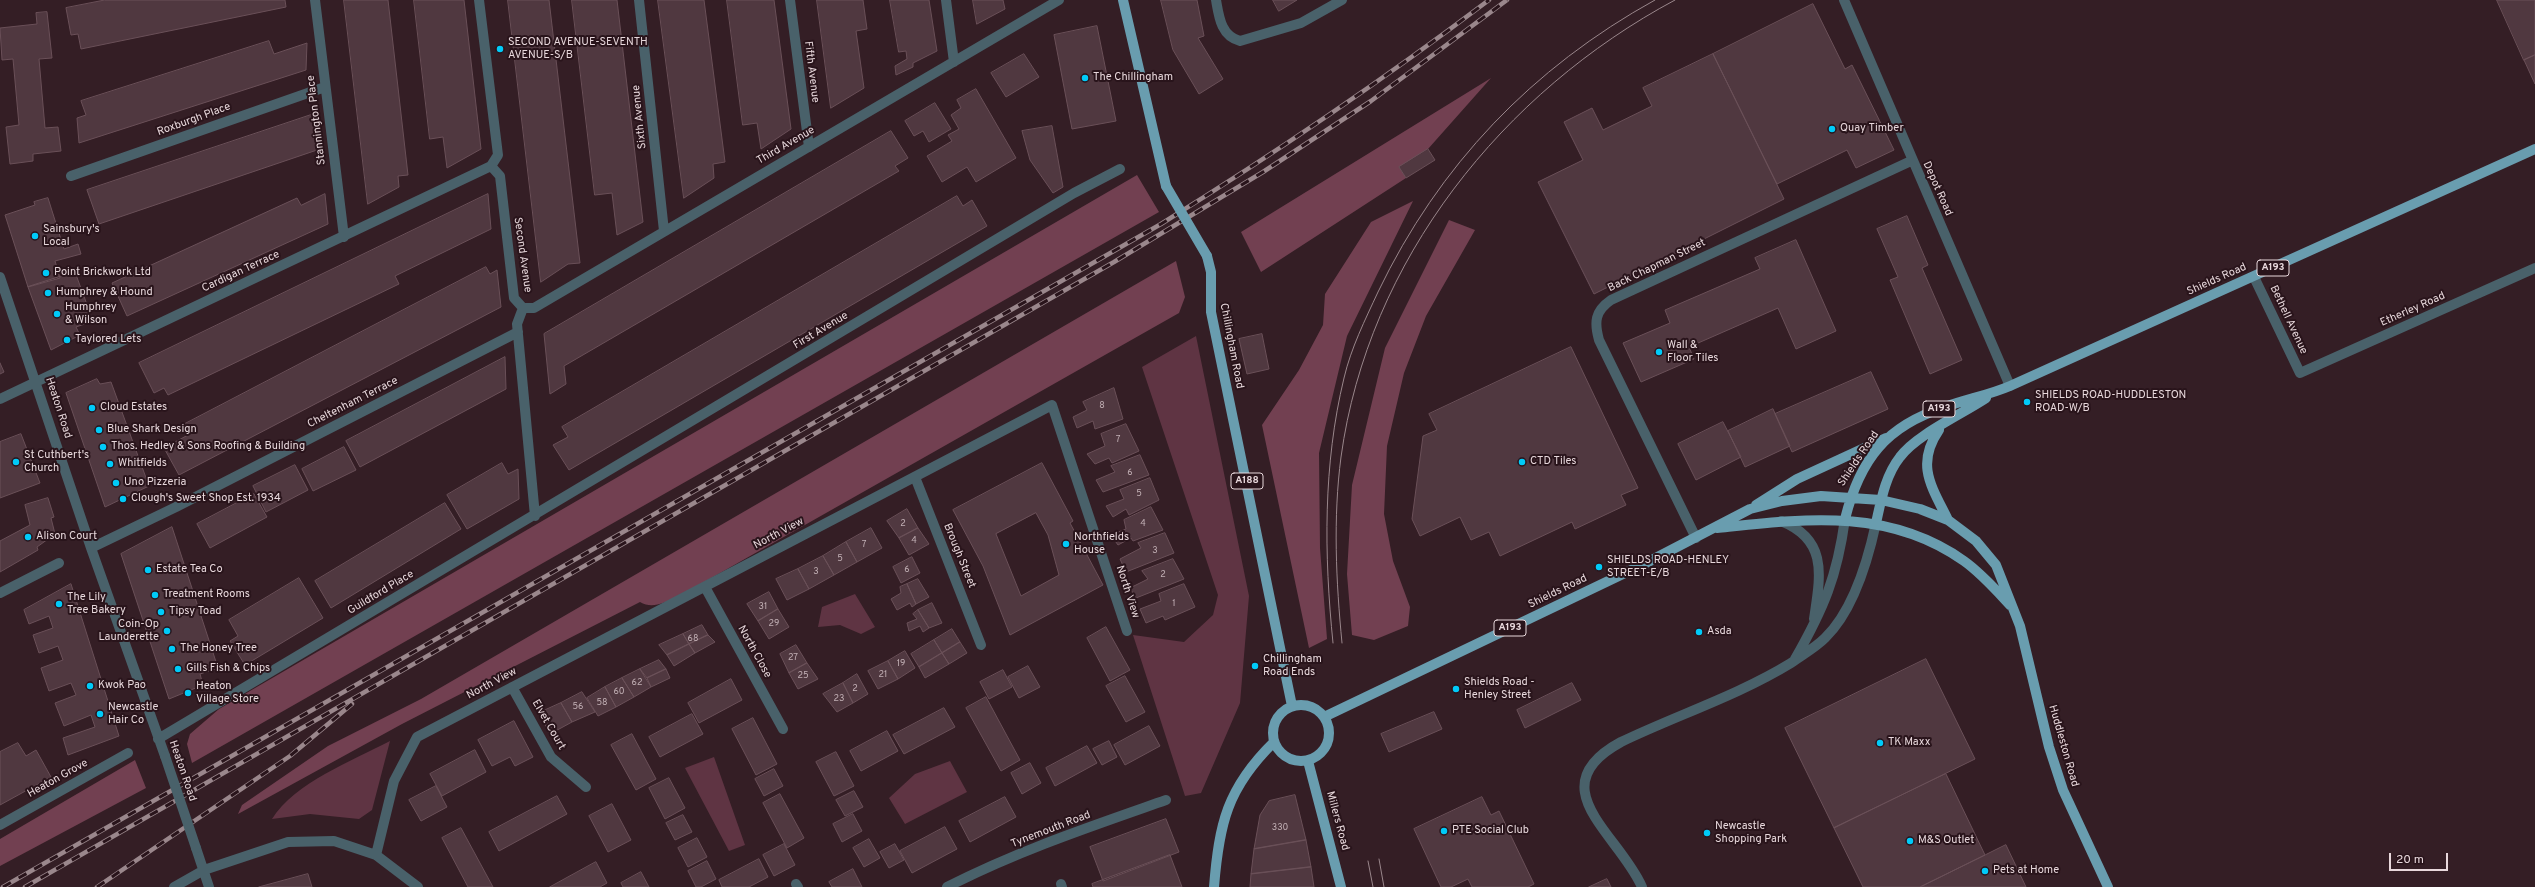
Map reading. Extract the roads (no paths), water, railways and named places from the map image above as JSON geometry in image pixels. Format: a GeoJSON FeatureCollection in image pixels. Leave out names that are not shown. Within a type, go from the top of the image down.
{"type":"FeatureCollection","features":[{"type":"Feature","properties":{"kind":"main road","name":"Chillingham Road"},"geometry":{"type":"LineString","coordinates":[[1123,0],[1159,163],[1166,186],[1207,256],[1211,272],[1211,312],[1292,706]]}},
{"type":"Feature","properties":{"kind":"main road","name":"Shields Road"},"geometry":{"type":"LineString","coordinates":[[1324,717],[1696,538],[1750,509],[1799,498],[1851,496],[1860,476],[1886,438],[1922,416],[2010,386],[2535,149]]}},
{"type":"Feature","properties":{"kind":"main road","name":"Shields Road"},"geometry":{"type":"LineString","coordinates":[[1714,528],[1780,521],[1845,519],[1876,523],[1886,482],[1900,457],[1917,442],[1996,392]]}},
{"type":"Feature","properties":{"kind":"main road"},"geometry":{"type":"LineString","coordinates":[[1942,426],[1931,442],[1926,461],[1932,486],[1948,520]]}},
{"type":"Feature","properties":{"kind":"main road"},"geometry":{"type":"LineString","coordinates":[[1750,509],[1797,479],[1886,438]]}},
{"type":"Feature","properties":{"kind":"main road"},"geometry":{"type":"LineString","coordinates":[[1845,519],[1851,496]]}},
{"type":"Feature","properties":{"kind":"main road","name":"Huddleston Road"},"geometry":{"type":"LineString","coordinates":[[1851,496],[1881,500],[1920,509],[1948,520],[1976,541],[1996,565],[2027,650],[2049,747],[2060,783],[2074,817],[2108,887]]}},
{"type":"Feature","properties":{"kind":"main road","name":"Huddleston Road"},"geometry":{"type":"LineString","coordinates":[[1876,523],[1922,539],[1954,555],[1975,570],[2012,606]]}},
{"type":"Feature","properties":{"kind":"main road"},"geometry":{"type":"LineString","coordinates":[[1292,706],[1314,707],[1324,717],[1329,732],[1327,744],[1323,751],[1308,760],[1289,759],[1282,755],[1274,742],[1272,727],[1278,715],[1292,706]]}},
{"type":"Feature","properties":{"kind":"main road"},"geometry":{"type":"LineString","coordinates":[[1214,887],[1218,840],[1224,818],[1244,775],[1274,742]]}},
{"type":"Feature","properties":{"kind":"main road","name":"Millers Road"},"geometry":{"type":"LineString","coordinates":[[1308,760],[1341,887]]}},
{"type":"Feature","properties":{"kind":"street","name":"Stannington Place"},"geometry":{"type":"LineString","coordinates":[[316,0],[344,237]]}},
{"type":"Feature","properties":{"kind":"street"},"geometry":{"type":"LineString","coordinates":[[480,0],[498,155],[491,166]]}},
{"type":"Feature","properties":{"kind":"street","name":"Sixth Avenue"},"geometry":{"type":"LineString","coordinates":[[639,0],[664,231]]}},
{"type":"Feature","properties":{"kind":"street","name":"Fifth Avenue"},"geometry":{"type":"LineString","coordinates":[[790,0],[809,147]]}},
{"type":"Feature","properties":{"kind":"street"},"geometry":{"type":"LineString","coordinates":[[946,0],[954,62]]}},
{"type":"Feature","properties":{"kind":"street","name":"Third Avenue"},"geometry":{"type":"LineString","coordinates":[[523,308],[534,308],[1060,0]]}},
{"type":"Feature","properties":{"kind":"street"},"geometry":{"type":"LineString","coordinates":[[1216,0],[1226,33],[1232,39],[1240,41],[1301,23],[1342,0]]}},
{"type":"Feature","properties":{"kind":"street","name":"Depot Road"},"geometry":{"type":"LineString","coordinates":[[1844,0],[1911,161],[2010,386]]}},
{"type":"Feature","properties":{"kind":"street","name":"Roxburgh Place"},"geometry":{"type":"LineString","coordinates":[[71,176],[325,86]]}},
{"type":"Feature","properties":{"kind":"street","name":"Back Chapman Street"},"geometry":{"type":"LineString","coordinates":[[1696,538],[1599,340],[1596,320],[1598,312],[1602,306],[1611,300],[1911,161]]}},
{"type":"Feature","properties":{"kind":"street","name":"Cardigan Terrace"},"geometry":{"type":"LineString","coordinates":[[0,399],[36,380],[344,237],[491,166]]}},
{"type":"Feature","properties":{"kind":"street","name":"Second Avenue"},"geometry":{"type":"LineString","coordinates":[[491,166],[500,176],[514,298],[523,308],[517,324],[535,516]]}},
{"type":"Feature","properties":{"kind":"street","name":"First Avenue"},"geometry":{"type":"LineString","coordinates":[[535,516],[1074,193],[1120,169]]}},
{"type":"Feature","properties":{"kind":"street","name":"Etherley Road"},"geometry":{"type":"LineString","coordinates":[[2300,373],[2535,268]]}},
{"type":"Feature","properties":{"kind":"street","name":"Heaton Road"},"geometry":{"type":"LineString","coordinates":[[0,277],[36,380],[91,548],[209,887]]}},
{"type":"Feature","properties":{"kind":"street","name":"Bethell Avenue"},"geometry":{"type":"LineString","coordinates":[[2254,277],[2300,373]]}},
{"type":"Feature","properties":{"kind":"street","name":"Cheltenham Terrace"},"geometry":{"type":"LineString","coordinates":[[91,548],[176,507],[518,332]]}},
{"type":"Feature","properties":{"kind":"street","name":"North View"},"geometry":{"type":"LineString","coordinates":[[376,855],[394,782],[417,737],[1052,405],[1127,631]]}},
{"type":"Feature","properties":{"kind":"street","name":"Brough Street"},"geometry":{"type":"LineString","coordinates":[[915,477],[981,645]]}},
{"type":"Feature","properties":{"kind":"street","name":"Guildford Place"},"geometry":{"type":"LineString","coordinates":[[158,739],[240,692],[535,516]]}},
{"type":"Feature","properties":{"kind":"street"},"geometry":{"type":"LineString","coordinates":[[1794,660],[1812,629],[1831,588],[1840,554],[1845,519]]}},
{"type":"Feature","properties":{"kind":"street"},"geometry":{"type":"LineString","coordinates":[[1780,521],[1798,529],[1805,535],[1817,556],[1819,575],[1812,629]]}},
{"type":"Feature","properties":{"kind":"street"},"geometry":{"type":"LineString","coordinates":[[1642,887],[1630,863],[1605,831],[1587,802],[1584,790],[1589,767],[1604,751],[1621,742],[1739,691],[1794,660],[1826,638],[1845,609],[1863,570],[1876,523]]}},
{"type":"Feature","properties":{"kind":"street"},"geometry":{"type":"LineString","coordinates":[[0,593],[59,563]]}},
{"type":"Feature","properties":{"kind":"street","name":"North Close"},"geometry":{"type":"LineString","coordinates":[[704,587],[783,729]]}},
{"type":"Feature","properties":{"kind":"street","name":"Elvet Court"},"geometry":{"type":"LineString","coordinates":[[512,687],[551,757],[586,787]]}},
{"type":"Feature","properties":{"kind":"street","name":"Heaton Grove"},"geometry":{"type":"LineString","coordinates":[[0,825],[128,753]]}},
{"type":"Feature","properties":{"kind":"street","name":"Tynemouth Road"},"geometry":{"type":"LineString","coordinates":[[947,887],[973,874],[1061,837],[1166,800]]}},
{"type":"Feature","properties":{"kind":"street"},"geometry":{"type":"LineString","coordinates":[[174,887],[204,870],[288,842],[334,841],[376,855],[418,887]]}},
{"type":"Feature","properties":{"kind":"tram line"},"geometry":{"type":"LineString","coordinates":[[1333,643],[1327,543],[1327,510],[1332,444],[1337,411],[1350,356],[1378,292],[1402,246],[1430,202],[1460,162],[1493,124],[1529,89],[1568,56],[1610,27],[1655,0]]}},
{"type":"Feature","properties":{"kind":"tram line"},"geometry":{"type":"LineString","coordinates":[[1342,643],[1336,550],[1338,480],[1341,457],[1356,385],[1380,315],[1413,250],[1454,189],[1501,133],[1554,83],[1612,38],[1675,0]]}},
{"type":"Feature","properties":{"kind":"tram line"},"geometry":{"type":"LineString","coordinates":[[1379,859],[1384,887]]}},
{"type":"Feature","properties":{"kind":"tram line"},"geometry":{"type":"LineString","coordinates":[[1368,861],[1373,887]]}},
{"type":"Feature","properties":{"kind":"railway"},"geometry":{"type":"LineString","coordinates":[[3,887],[1161,224],[1328,116],[1489,0]]}},
{"type":"Feature","properties":{"kind":"railway"},"geometry":{"type":"LineString","coordinates":[[25,887],[1114,262],[1263,172],[1371,101],[1507,0]]}},
{"type":"Feature","properties":{"kind":"railway"},"geometry":{"type":"LineString","coordinates":[[97,887],[290,756],[352,704]]}},
{"type":"Feature","properties":{"kind":"place","name":"SECOND AVENUE-SEVENTH AVENUE-S/B"},"geometry":{"type":"Point","coordinates":[500,49]}},
{"type":"Feature","properties":{"kind":"place","name":"The Chillingham"},"geometry":{"type":"Point","coordinates":[1085,78]}},
{"type":"Feature","properties":{"kind":"place","name":"Quay Timber"},"geometry":{"type":"Point","coordinates":[1832,129]}},
{"type":"Feature","properties":{"kind":"place","name":"Sainsbury's Local"},"geometry":{"type":"Point","coordinates":[35,236]}},
{"type":"Feature","properties":{"kind":"place","name":"Point Brickwork Ltd"},"geometry":{"type":"Point","coordinates":[46,273]}},
{"type":"Feature","properties":{"kind":"place","name":"Humphrey & Hound"},"geometry":{"type":"Point","coordinates":[48,293]}},
{"type":"Feature","properties":{"kind":"place","name":"Humphrey & Wilson"},"geometry":{"type":"Point","coordinates":[57,314]}},
{"type":"Feature","properties":{"kind":"place","name":"Taylored Lets"},"geometry":{"type":"Point","coordinates":[67,340]}},
{"type":"Feature","properties":{"kind":"place","name":"Wall & Floor Tiles"},"geometry":{"type":"Point","coordinates":[1659,352]}},
{"type":"Feature","properties":{"kind":"place","name":"SHIELDS ROAD-HUDDLESTON ROAD-W/B"},"geometry":{"type":"Point","coordinates":[2027,402]}},
{"type":"Feature","properties":{"kind":"place","name":"Cloud Estates"},"geometry":{"type":"Point","coordinates":[92,408]}},
{"type":"Feature","properties":{"kind":"place","name":"Blue Shark Design"},"geometry":{"type":"Point","coordinates":[99,430]}},
{"type":"Feature","properties":{"kind":"place","name":"Thos. Hedley & Sons Roofing & Building"},"geometry":{"type":"Point","coordinates":[103,447]}},
{"type":"Feature","properties":{"kind":"place","name":"St Cuthbert's Church"},"geometry":{"type":"Point","coordinates":[16,462]}},
{"type":"Feature","properties":{"kind":"place","name":"CTD Tiles"},"geometry":{"type":"Point","coordinates":[1522,462]}},
{"type":"Feature","properties":{"kind":"place","name":"Whitfields"},"geometry":{"type":"Point","coordinates":[110,464]}},
{"type":"Feature","properties":{"kind":"place","name":"Uno Pizzeria"},"geometry":{"type":"Point","coordinates":[116,483]}},
{"type":"Feature","properties":{"kind":"place","name":"Clough's Sweet Shop Est. 1934"},"geometry":{"type":"Point","coordinates":[123,499]}},
{"type":"Feature","properties":{"kind":"place","name":"Alison Court"},"geometry":{"type":"Point","coordinates":[28,537]}},
{"type":"Feature","properties":{"kind":"place","name":"Northfields House"},"geometry":{"type":"Point","coordinates":[1066,544]}},
{"type":"Feature","properties":{"kind":"place","name":"SHIELDS ROAD-HENLEY STREET-E/B"},"geometry":{"type":"Point","coordinates":[1599,567]}},
{"type":"Feature","properties":{"kind":"place","name":"Estate Tea Co"},"geometry":{"type":"Point","coordinates":[148,570]}},
{"type":"Feature","properties":{"kind":"place","name":"Treatment Rooms"},"geometry":{"type":"Point","coordinates":[155,595]}},
{"type":"Feature","properties":{"kind":"place","name":"The Lily Tree Bakery"},"geometry":{"type":"Point","coordinates":[59,604]}},
{"type":"Feature","properties":{"kind":"place","name":"Tipsy Toad"},"geometry":{"type":"Point","coordinates":[161,612]}},
{"type":"Feature","properties":{"kind":"place","name":"Coin-Op Launderette"},"geometry":{"type":"Point","coordinates":[167,631]}},
{"type":"Feature","properties":{"kind":"place","name":"Asda"},"geometry":{"type":"Point","coordinates":[1699,632]}},
{"type":"Feature","properties":{"kind":"place","name":"The Honey Tree"},"geometry":{"type":"Point","coordinates":[172,649]}},
{"type":"Feature","properties":{"kind":"place","name":"Chillingham Road Ends"},"geometry":{"type":"Point","coordinates":[1255,666]}},
{"type":"Feature","properties":{"kind":"place","name":"Gills Fish & Chips"},"geometry":{"type":"Point","coordinates":[178,669]}},
{"type":"Feature","properties":{"kind":"place","name":"Kwok Pao"},"geometry":{"type":"Point","coordinates":[90,686]}},
{"type":"Feature","properties":{"kind":"place","name":"Shields Road - Henley Street"},"geometry":{"type":"Point","coordinates":[1456,689]}},
{"type":"Feature","properties":{"kind":"place","name":"Heaton Village Store"},"geometry":{"type":"Point","coordinates":[188,693]}},
{"type":"Feature","properties":{"kind":"place","name":"Newcastle Hair Co"},"geometry":{"type":"Point","coordinates":[100,714]}},
{"type":"Feature","properties":{"kind":"place","name":"TK Maxx"},"geometry":{"type":"Point","coordinates":[1880,743]}},
{"type":"Feature","properties":{"kind":"place","name":"PTE Social Club"},"geometry":{"type":"Point","coordinates":[1444,831]}},
{"type":"Feature","properties":{"kind":"place","name":"Newcastle Shopping Park"},"geometry":{"type":"Point","coordinates":[1707,833]}},
{"type":"Feature","properties":{"kind":"place","name":"M&S Outlet"},"geometry":{"type":"Point","coordinates":[1910,841]}},
{"type":"Feature","properties":{"kind":"place","name":"Pets at Home"},"geometry":{"type":"Point","coordinates":[1985,871]}}]}
